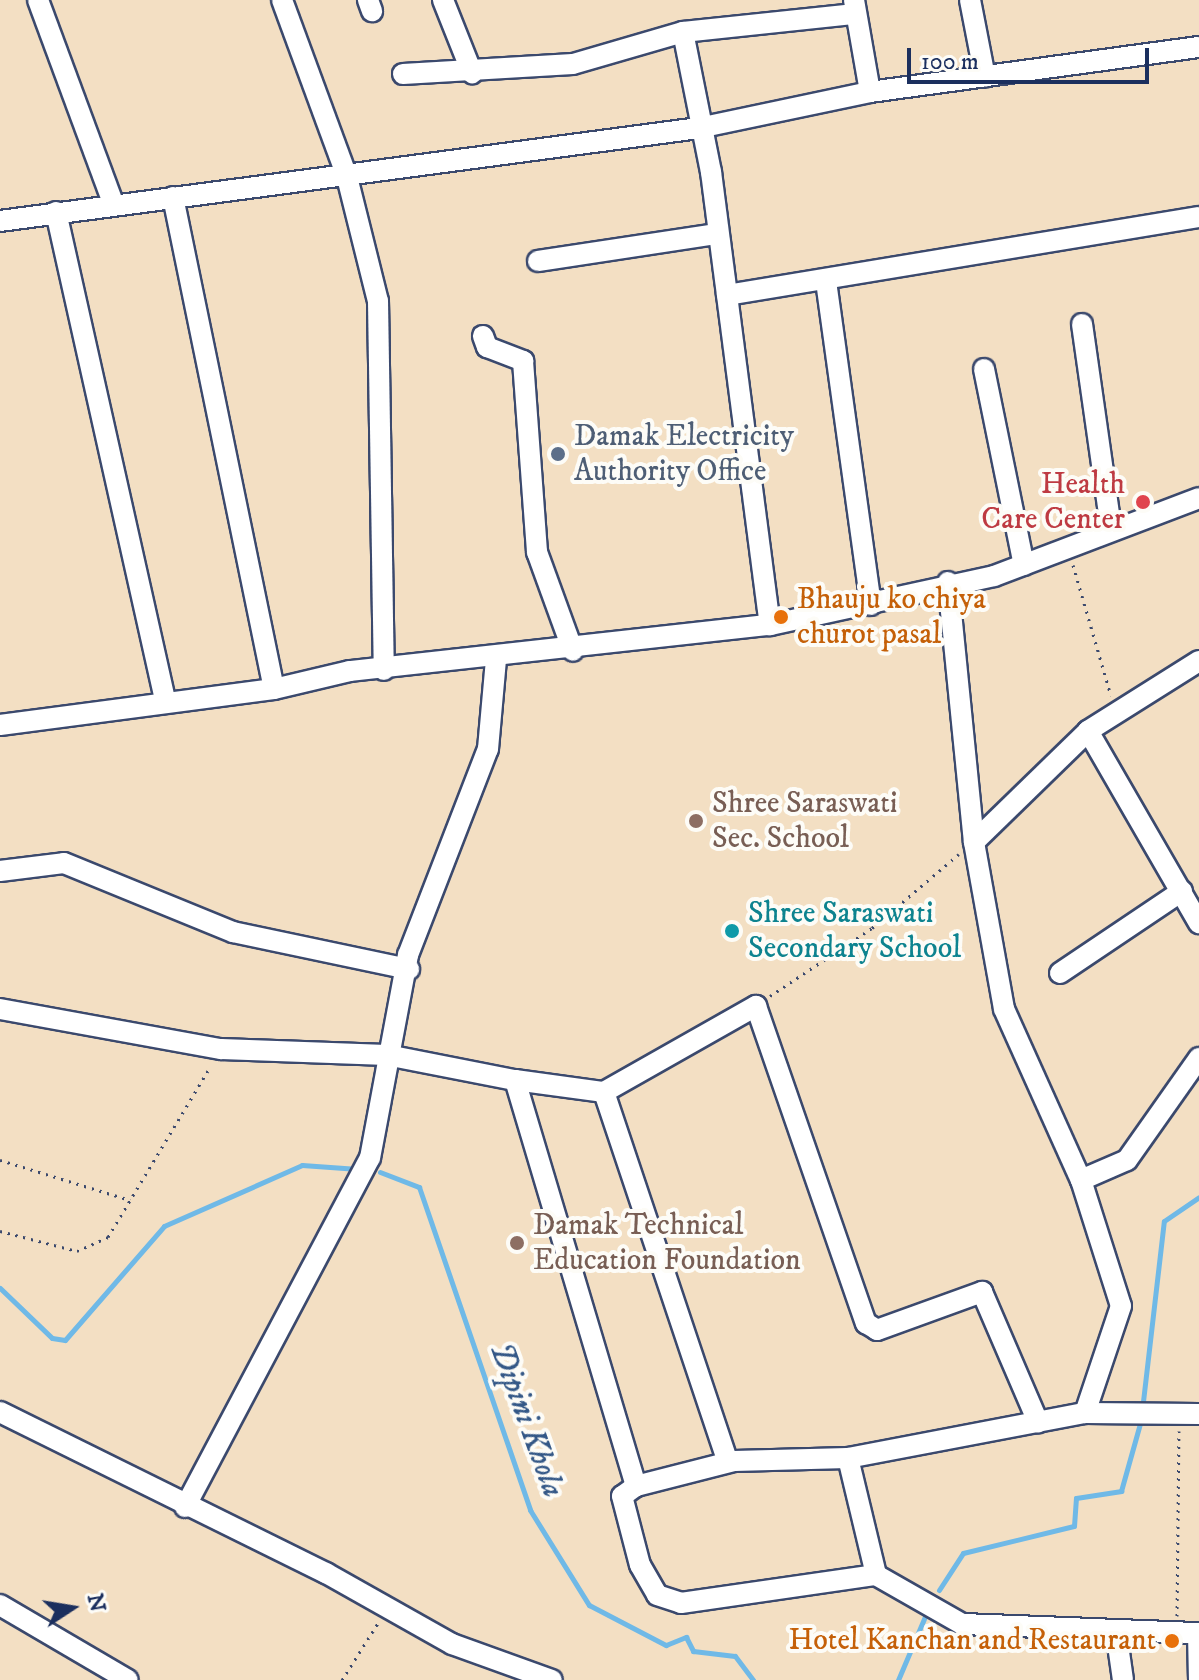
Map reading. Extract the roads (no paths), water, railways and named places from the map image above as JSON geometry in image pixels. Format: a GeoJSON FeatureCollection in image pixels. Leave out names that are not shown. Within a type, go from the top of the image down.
{"type":"FeatureCollection","features":[{"type":"Feature","properties":{"kind":"street"},"geometry":{"type":"LineString","coordinates":[[38,0],[113,203]]}},
{"type":"Feature","properties":{"kind":"street"},"geometry":{"type":"LineString","coordinates":[[282,0],[347,177],[378,301],[384,670]]}},
{"type":"Feature","properties":{"kind":"street"},"geometry":{"type":"LineString","coordinates":[[443,0],[472,73]]}},
{"type":"Feature","properties":{"kind":"street"},"geometry":{"type":"LineString","coordinates":[[970,0],[985,77]]}},
{"type":"Feature","properties":{"kind":"street"},"geometry":{"type":"LineString","coordinates":[[403,74],[472,73],[573,64],[683,32],[854,7],[870,92]]}},
{"type":"Feature","properties":{"kind":"street"},"geometry":{"type":"LineString","coordinates":[[683,32],[727,295],[770,625]]}},
{"type":"Feature","properties":{"kind":"street"},"geometry":{"type":"LineString","coordinates":[[1,218],[347,177],[699,128],[870,92],[1199,47]]}},
{"type":"Feature","properties":{"kind":"street"},"geometry":{"type":"LineString","coordinates":[[173,197],[274,689]]}},
{"type":"Feature","properties":{"kind":"street"},"geometry":{"type":"LineString","coordinates":[[56,212],[165,698]]}},
{"type":"Feature","properties":{"kind":"street"},"geometry":{"type":"LineString","coordinates":[[727,295],[812,276],[826,281],[1199,217]]}},
{"type":"Feature","properties":{"kind":"street"},"geometry":{"type":"LineString","coordinates":[[538,261],[717,234]]}},
{"type":"Feature","properties":{"kind":"street"},"geometry":{"type":"LineString","coordinates":[[826,281],[871,605]]}},
{"type":"Feature","properties":{"kind":"street"},"geometry":{"type":"LineString","coordinates":[[1082,324],[1111,528]]}},
{"type":"Feature","properties":{"kind":"street"},"geometry":{"type":"LineString","coordinates":[[483,336],[487,347],[523,361],[537,552],[573,651]]}},
{"type":"Feature","properties":{"kind":"street"},"geometry":{"type":"LineString","coordinates":[[984,369],[1024,565]]}},
{"type":"Feature","properties":{"kind":"street"},"geometry":{"type":"LineString","coordinates":[[0,725],[165,698],[274,689],[384,670],[496,660],[770,625],[871,605],[948,582],[1024,565],[1068,550],[1111,528],[1199,498]]}},
{"type":"Feature","properties":{"kind":"street"},"geometry":{"type":"LineString","coordinates":[[948,582],[974,842],[1004,1009],[1081,1180],[1121,1306],[1085,1413]]}},
{"type":"Feature","properties":{"kind":"street"},"geometry":{"type":"LineString","coordinates":[[185,1507],[353,1199],[370,1158],[387,1055],[409,969],[488,749],[496,660]]}},
{"type":"Feature","properties":{"kind":"street"},"geometry":{"type":"LineString","coordinates":[[974,842],[1088,731],[1115,709],[1199,661]]}},
{"type":"Feature","properties":{"kind":"street"},"geometry":{"type":"LineString","coordinates":[[1088,731],[1199,923]]}},
{"type":"Feature","properties":{"kind":"street"},"geometry":{"type":"LineString","coordinates":[[0,871],[64,863],[233,932],[409,969]]}},
{"type":"Feature","properties":{"kind":"street"},"geometry":{"type":"LineString","coordinates":[[1060,973],[1182,891]]}},
{"type":"Feature","properties":{"kind":"street"},"geometry":{"type":"LineString","coordinates":[[0,1009],[221,1049],[387,1055],[515,1080],[604,1092],[756,1006],[866,1323],[877,1330],[982,1292],[1038,1422]]}},
{"type":"Feature","properties":{"kind":"street"},"geometry":{"type":"LineString","coordinates":[[1081,1180],[1127,1160],[1199,1058]]}},
{"type":"Feature","properties":{"kind":"street"},"geometry":{"type":"LineString","coordinates":[[515,1080],[636,1486]]}},
{"type":"Feature","properties":{"kind":"street"},"geometry":{"type":"LineString","coordinates":[[604,1092],[728,1462]]}},
{"type":"Feature","properties":{"kind":"street"},"geometry":{"type":"LineString","coordinates":[[0,1412],[388,1606],[452,1644],[552,1680]]}},
{"type":"Feature","properties":{"kind":"street"},"geometry":{"type":"LineString","coordinates":[[1189,1415],[1085,1413],[848,1458],[728,1462],[636,1486],[622,1496],[640,1565],[657,1595],[681,1603],[876,1575],[962,1624],[1198,1633],[1199,1680]]}},
{"type":"Feature","properties":{"kind":"street"},"geometry":{"type":"LineString","coordinates":[[848,1458],[876,1575]]}},
{"type":"Feature","properties":{"kind":"street"},"geometry":{"type":"LineString","coordinates":[[0,1605],[128,1680]]}},
{"type":"Feature","properties":{"kind":"street"},"geometry":{"type":"LineString","coordinates":[[1116,1631],[1123,1680]]}},
{"type":"Feature","properties":{"kind":"waterway"},"geometry":{"type":"LineString","coordinates":[[0,1288],[52,1338],[65,1340],[164,1226],[302,1165],[358,1169]]}},
{"type":"Feature","properties":{"kind":"waterway","name":"Dipini Khola"},"geometry":{"type":"LineString","coordinates":[[380,1172],[419,1187],[530,1510],[589,1605],[666,1645],[686,1637],[693,1651],[735,1656],[753,1680]]}},
{"type":"Feature","properties":{"kind":"waterway","name":"Dipini Khola"},"geometry":{"type":"LineString","coordinates":[[1142,1410],[1164,1221],[1199,1197]]}},
{"type":"Feature","properties":{"kind":"waterway","name":"Dipini Khola"},"geometry":{"type":"LineString","coordinates":[[939,1590],[963,1553],[1074,1526],[1076,1498],[1121,1491],[1141,1420]]}},
{"type":"Feature","properties":{"kind":"waterway","name":"Dipini Khola"},"geometry":{"type":"LineString","coordinates":[[898,1680],[926,1614]]}},
{"type":"Feature","properties":{"kind":"place","name":"Damak Electricity Authority Office"},"geometry":{"type":"Point","coordinates":[558,454]}},
{"type":"Feature","properties":{"kind":"place","name":"Health Care Center"},"geometry":{"type":"Point","coordinates":[1143,502]}},
{"type":"Feature","properties":{"kind":"place","name":"Bhauju ko chiya churot pasal"},"geometry":{"type":"Point","coordinates":[781,617]}},
{"type":"Feature","properties":{"kind":"place","name":"Shree Saraswati Sec. School"},"geometry":{"type":"Point","coordinates":[696,821]}},
{"type":"Feature","properties":{"kind":"place","name":"Shree Saraswati Secondary School"},"geometry":{"type":"Point","coordinates":[732,931]}},
{"type":"Feature","properties":{"kind":"place","name":"Damak Technical Education Foundation"},"geometry":{"type":"Point","coordinates":[517,1243]}},
{"type":"Feature","properties":{"kind":"place","name":"Hotel Kanchan and Restaurant"},"geometry":{"type":"Point","coordinates":[1172,1641]}}]}
